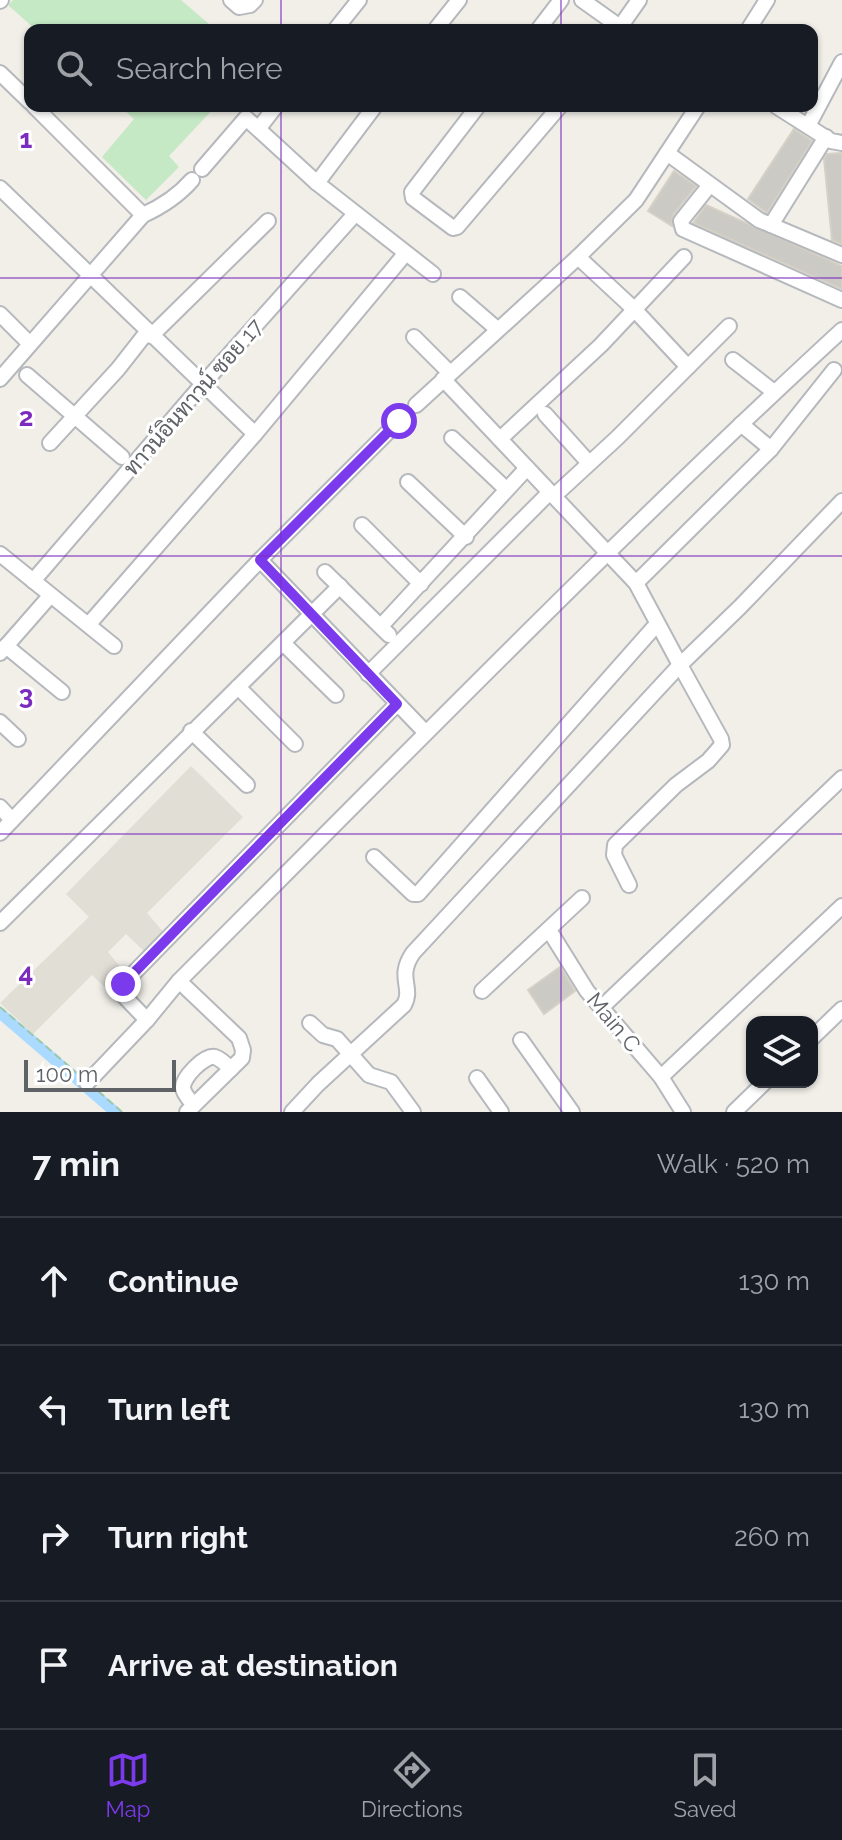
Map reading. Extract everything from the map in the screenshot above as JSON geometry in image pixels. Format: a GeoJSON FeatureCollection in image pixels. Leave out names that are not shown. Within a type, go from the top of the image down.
{"type":"FeatureCollection","features":[{"type":"Feature","properties":{"kind":"street"},"geometry":{"type":"LineString","coordinates":[[231,0],[244,7],[255,0]]}},
{"type":"Feature","properties":{"kind":"street"},"geometry":{"type":"LineString","coordinates":[[340,24],[359,0]]}},
{"type":"Feature","properties":{"kind":"street"},"geometry":{"type":"LineString","coordinates":[[440,24],[459,0]]}},
{"type":"Feature","properties":{"kind":"street"},"geometry":{"type":"LineString","coordinates":[[543,24],[561,0]]}},
{"type":"Feature","properties":{"kind":"street"},"geometry":{"type":"LineString","coordinates":[[582,0],[614,24]]}},
{"type":"Feature","properties":{"kind":"street"},"geometry":{"type":"LineString","coordinates":[[622,24],[639,0]]}},
{"type":"Feature","properties":{"kind":"street"},"geometry":{"type":"LineString","coordinates":[[752,24],[767,0]]}},
{"type":"Feature","properties":{"kind":"street"},"geometry":{"type":"LineString","coordinates":[[818,107],[842,62]]}},
{"type":"Feature","properties":{"kind":"street"},"geometry":{"type":"LineString","coordinates":[[0,73],[24,96]]}},
{"type":"Feature","properties":{"kind":"street"},"geometry":{"type":"LineString","coordinates":[[40,112],[143,215]]}},
{"type":"Feature","properties":{"kind":"street"},"geometry":{"type":"LineString","coordinates":[[259,128],[271,112]]}},
{"type":"Feature","properties":{"kind":"street"},"geometry":{"type":"LineString","coordinates":[[317,183],[370,112]]}},
{"type":"Feature","properties":{"kind":"street"},"geometry":{"type":"LineString","coordinates":[[473,112],[412,192],[413,198],[449,227],[457,227],[555,112]]}},
{"type":"Feature","properties":{"kind":"street"},"geometry":{"type":"LineString","coordinates":[[416,405],[636,200],[694,112]]}},
{"type":"Feature","properties":{"kind":"street"},"geometry":{"type":"LineString","coordinates":[[786,112],[826,137],[842,143]]}},
{"type":"Feature","properties":{"kind":"street"},"geometry":{"type":"LineString","coordinates":[[808,126],[815,112]]}},
{"type":"Feature","properties":{"kind":"street"},"geometry":{"type":"LineString","coordinates":[[0,379],[143,215],[160,208],[181,192],[246,118],[317,183],[433,274]]}},
{"type":"Feature","properties":{"kind":"street"},"geometry":{"type":"LineString","coordinates":[[771,225],[826,137]]}},
{"type":"Feature","properties":{"kind":"street"},"geometry":{"type":"LineString","coordinates":[[667,153],[759,220],[842,255]]}},
{"type":"Feature","properties":{"kind":"street"},"geometry":{"type":"LineString","coordinates":[[709,186],[681,221],[683,229],[842,300]]}},
{"type":"Feature","properties":{"kind":"street"},"geometry":{"type":"LineString","coordinates":[[0,188],[255,434]]}},
{"type":"Feature","properties":{"kind":"street","name":"ทาวน์อินทาวน์ ซอย 17"},"geometry":{"type":"LineString","coordinates":[[33,581],[355,214]]}},
{"type":"Feature","properties":{"kind":"street"},"geometry":{"type":"LineString","coordinates":[[50,443],[149,334],[268,221]]}},
{"type":"Feature","properties":{"kind":"street"},"geometry":{"type":"LineString","coordinates":[[89,624],[255,434],[405,254]]}},
{"type":"Feature","properties":{"kind":"street"},"geometry":{"type":"LineString","coordinates":[[578,257],[634,309],[688,367]]}},
{"type":"Feature","properties":{"kind":"street"},"geometry":{"type":"LineString","coordinates":[[500,439],[601,345],[684,257]]}},
{"type":"Feature","properties":{"kind":"street"},"geometry":{"type":"LineString","coordinates":[[460,297],[497,329]]}},
{"type":"Feature","properties":{"kind":"street"},"geometry":{"type":"LineString","coordinates":[[0,314],[30,344]]}},
{"type":"Feature","properties":{"kind":"street"},"geometry":{"type":"LineString","coordinates":[[368,674],[729,326]]}},
{"type":"Feature","properties":{"kind":"street"},"geometry":{"type":"LineString","coordinates":[[87,1083],[179,981],[425,732],[774,392],[842,330]]}},
{"type":"Feature","properties":{"kind":"street"},"geometry":{"type":"LineString","coordinates":[[414,337],[500,439],[636,583],[721,739],[722,745],[708,761],[676,785],[615,845],[614,855],[629,885]]}},
{"type":"Feature","properties":{"kind":"street"},"geometry":{"type":"LineString","coordinates":[[733,360],[774,392]]}},
{"type":"Feature","properties":{"kind":"street"},"geometry":{"type":"LineString","coordinates":[[636,583],[771,449],[834,370]]}},
{"type":"Feature","properties":{"kind":"street"},"geometry":{"type":"LineString","coordinates":[[27,375],[122,457]]}},
{"type":"Feature","properties":{"kind":"street"},"geometry":{"type":"LineString","coordinates":[[545,414],[589,463]]}},
{"type":"Feature","properties":{"kind":"street"},"geometry":{"type":"LineString","coordinates":[[0,833],[260,560],[399,421]]}},
{"type":"Feature","properties":{"kind":"street"},"geometry":{"type":"LineString","coordinates":[[741,424],[771,449]]}},
{"type":"Feature","properties":{"kind":"street"},"geometry":{"type":"LineString","coordinates":[[452,438],[506,489]]}},
{"type":"Feature","properties":{"kind":"street"},"geometry":{"type":"LineString","coordinates":[[325,572],[385,631],[421,584],[527,468]]}},
{"type":"Feature","properties":{"kind":"street"},"geometry":{"type":"LineString","coordinates":[[408,482],[466,537]]}},
{"type":"Feature","properties":{"kind":"street"},"geometry":{"type":"LineString","coordinates":[[292,1112],[407,1001],[403,975],[413,953],[680,665],[842,501]]}},
{"type":"Feature","properties":{"kind":"street"},"geometry":{"type":"LineString","coordinates":[[362,525],[421,584]]}},
{"type":"Feature","properties":{"kind":"street"},"geometry":{"type":"LineString","coordinates":[[0,554],[114,646]]}},
{"type":"Feature","properties":{"kind":"street"},"geometry":{"type":"LineString","coordinates":[[260,560],[425,732]]}},
{"type":"Feature","properties":{"kind":"street"},"geometry":{"type":"LineString","coordinates":[[0,923],[340,586]]}},
{"type":"Feature","properties":{"kind":"street"},"geometry":{"type":"LineString","coordinates":[[50,596],[3,650],[62,692]]}},
{"type":"Feature","properties":{"kind":"street"},"geometry":{"type":"LineString","coordinates":[[374,857],[413,894],[418,894],[657,624]]}},
{"type":"Feature","properties":{"kind":"street"},"geometry":{"type":"LineString","coordinates":[[283,643],[336,695]]}},
{"type":"Feature","properties":{"kind":"street"},"geometry":{"type":"LineString","coordinates":[[238,687],[295,744]]}},
{"type":"Feature","properties":{"kind":"street"},"geometry":{"type":"LineString","coordinates":[[147,1020],[121,993],[123,984],[397,704]]}},
{"type":"Feature","properties":{"kind":"street"},"geometry":{"type":"LineString","coordinates":[[0,722],[18,739]]}},
{"type":"Feature","properties":{"kind":"street"},"geometry":{"type":"LineString","coordinates":[[191,731],[247,785]]}},
{"type":"Feature","properties":{"kind":"street"},"geometry":{"type":"LineString","coordinates":[[601,1008],[842,778]]}},
{"type":"Feature","properties":{"kind":"street"},"geometry":{"type":"LineString","coordinates":[[0,807],[12,820]]}},
{"type":"Feature","properties":{"kind":"street"},"geometry":{"type":"LineString","coordinates":[[482,991],[582,898]]}},
{"type":"Feature","properties":{"kind":"street"},"geometry":{"type":"LineString","coordinates":[[661,1077],[842,906]]}},
{"type":"Feature","properties":{"kind":"street","name":"Main C"},"geometry":{"type":"LineString","coordinates":[[549,930],[587,991],[661,1077],[683,1112]]}},
{"type":"Feature","properties":{"kind":"street"},"geometry":{"type":"LineString","coordinates":[[179,981],[239,1038],[243,1050],[242,1058],[231,1069],[190,1108],[183,1087],[184,1081],[196,1068],[213,1057],[231,1069]]}},
{"type":"Feature","properties":{"kind":"street"},"geometry":{"type":"LineString","coordinates":[[818,1032],[842,1009]]}},
{"type":"Feature","properties":{"kind":"street"},"geometry":{"type":"LineString","coordinates":[[310,1023],[323,1035],[337,1039],[369,1075],[391,1082],[413,1112]]}},
{"type":"Feature","properties":{"kind":"street"},"geometry":{"type":"LineString","coordinates":[[521,1040],[572,1112]]}},
{"type":"Feature","properties":{"kind":"street"},"geometry":{"type":"LineString","coordinates":[[477,1078],[501,1112]]}},
{"type":"Feature","properties":{"kind":"street"},"geometry":{"type":"LineString","coordinates":[[734,1112],[759,1088]]}},
{"type":"Feature","properties":{"kind":"path"},"geometry":{"type":"LineString","coordinates":[[0,1007],[122,1112]]}},
{"type":"Feature","properties":{"kind":"shaded area"},"geometry":{"type":"Polygon","coordinates":[[[191,766],[243,817],[147,913],[165,934],[146,953],[126,934],[108,952],[126,974],[109,991],[92,975],[33,1034],[0,1003],[89,917],[66,894],[191,766]]]}},
{"type":"Feature","properties":{"kind":"green space"},"geometry":{"type":"Polygon","coordinates":[[[13,0],[181,0],[209,24],[29,24],[8,5],[13,0]]]}},
{"type":"Feature","properties":{"kind":"green space"},"geometry":{"type":"Polygon","coordinates":[[[126,112],[210,112],[169,156],[179,167],[146,200],[102,157],[134,119],[126,112]]]}},
{"type":"Feature","properties":{"kind":"building"},"geometry":{"type":"Polygon","coordinates":[[[794,129],[812,141],[767,213],[748,199],[794,129]]]}},
{"type":"Feature","properties":{"kind":"building"},"geometry":{"type":"Polygon","coordinates":[[[842,153],[842,244],[832,240],[824,159],[827,154],[842,153]]]}},
{"type":"Feature","properties":{"kind":"building"},"geometry":{"type":"Polygon","coordinates":[[[674,171],[696,186],[673,215],[672,226],[648,211],[674,171]]]}},
{"type":"Feature","properties":{"kind":"building"},"geometry":{"type":"Polygon","coordinates":[[[706,205],[842,266],[842,289],[693,223],[706,205]]]}},
{"type":"Feature","properties":{"kind":"building"},"geometry":{"type":"Polygon","coordinates":[[[560,967],[575,991],[544,1014],[528,990],[560,967]]]}},
{"type":"Feature","properties":{"kind":"waterway"},"geometry":{"type":"LineString","coordinates":[[0,1013],[115,1112]]}},
{"type":"Feature","properties":{"kind":"route"},"geometry":{"type":"LineString","coordinates":[[123,984],[397,704],[260,560],[399,421]]}}]}
